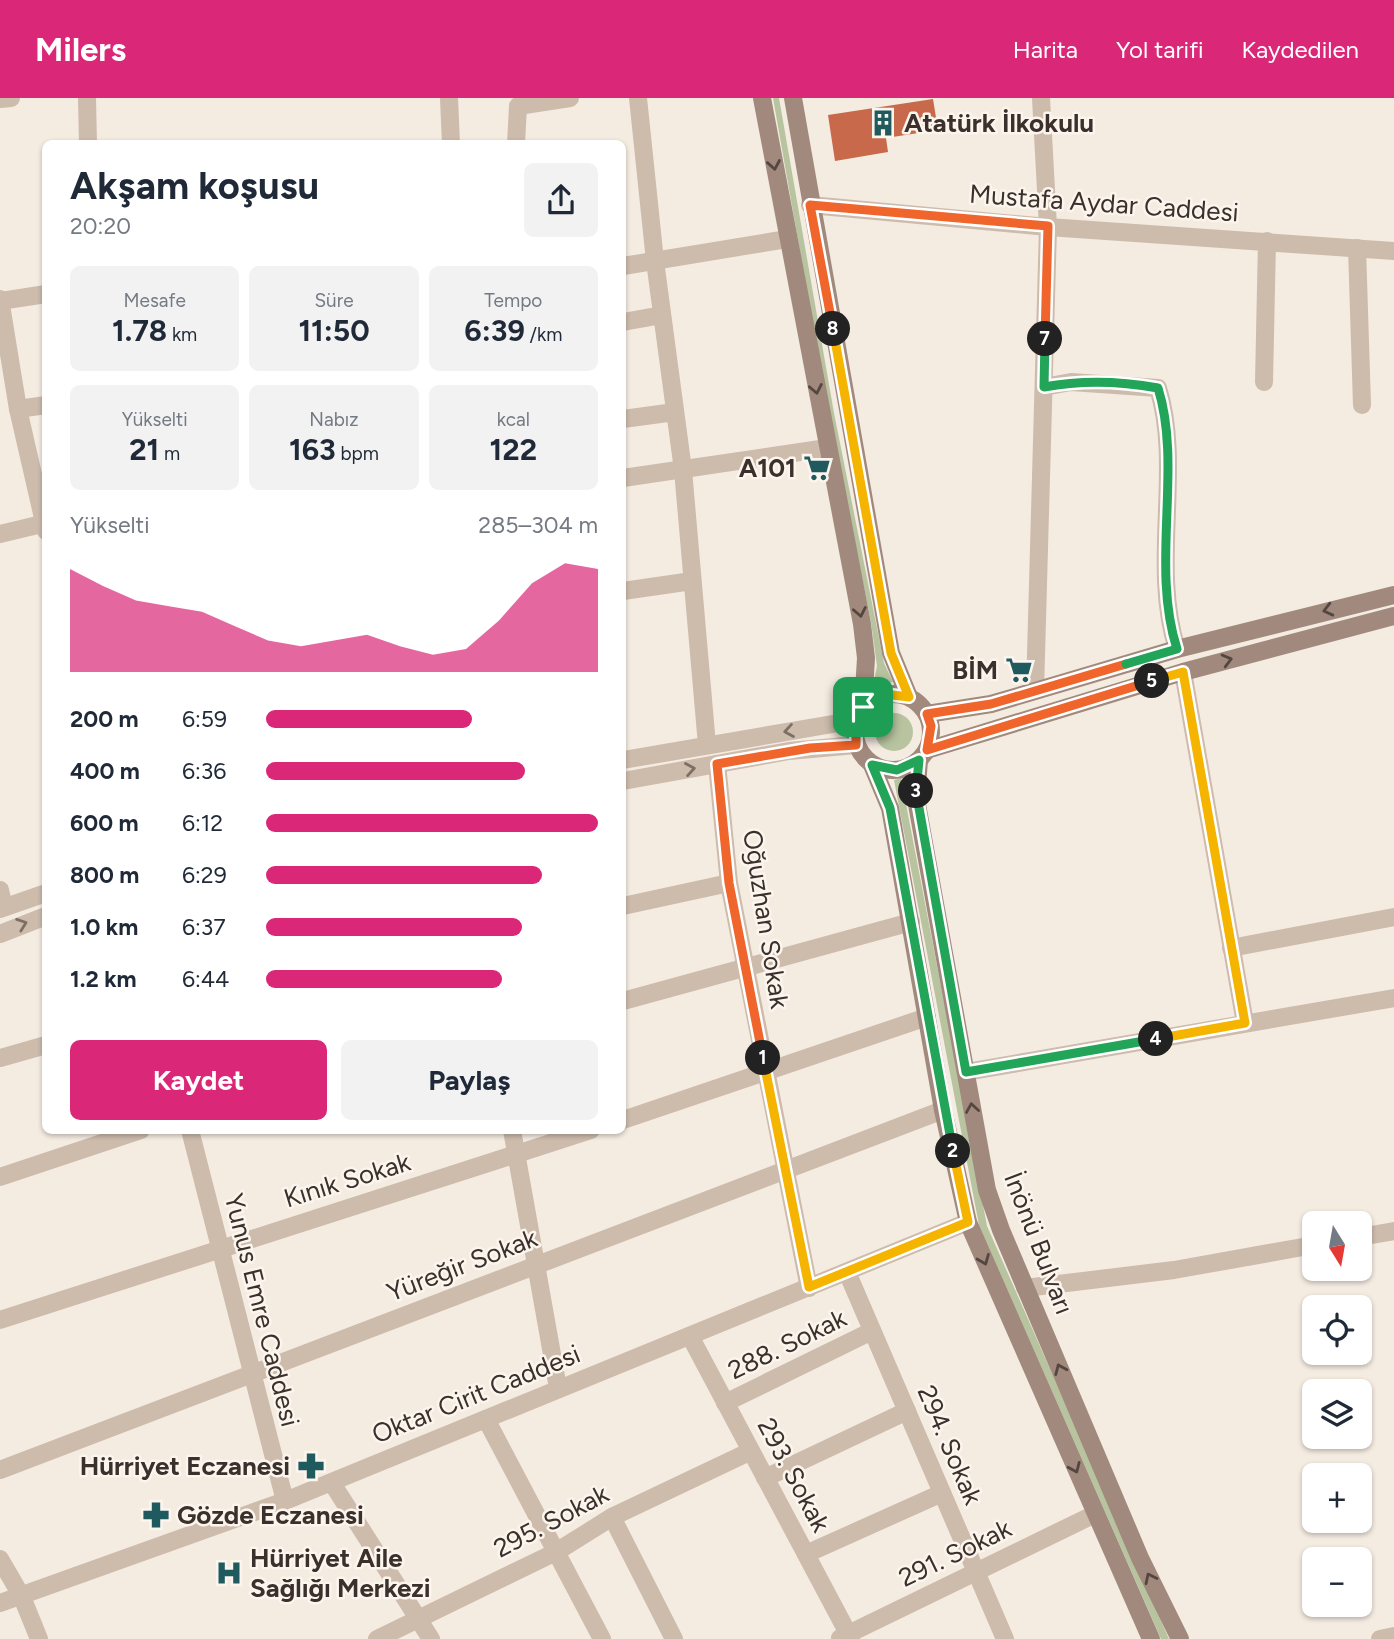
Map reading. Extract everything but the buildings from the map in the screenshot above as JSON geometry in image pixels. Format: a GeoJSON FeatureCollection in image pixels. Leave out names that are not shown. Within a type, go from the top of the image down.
{"type":"FeatureCollection","features":[{"type":"Feature","properties":{"kind":"main road"},"geometry":{"type":"LineString","coordinates":[[762,98],[862,624],[866,658],[856,745],[872,765],[897,770],[923,755],[1183,672],[1394,616]]}},
{"type":"Feature","properties":{"kind":"main road"},"geometry":{"type":"LineString","coordinates":[[793,98],[891,653],[909,697],[927,714],[931,738],[923,755]]}},
{"type":"Feature","properties":{"kind":"main road"},"geometry":{"type":"LineString","coordinates":[[927,714],[974,708],[1177,649],[1394,595]]}},
{"type":"Feature","properties":{"kind":"main road"},"geometry":{"type":"LineString","coordinates":[[860,713],[884,694],[909,697]]}},
{"type":"Feature","properties":{"kind":"main road","name":"İnönü Bulvarı"},"geometry":{"type":"LineString","coordinates":[[923,755],[916,799],[988,1190],[1025,1288],[1140,1558],[1180,1639]]}},
{"type":"Feature","properties":{"kind":"main road","name":"İnönü Bulvarı"},"geometry":{"type":"LineString","coordinates":[[872,765],[890,808],[943,1110],[968,1222],[1152,1639]]}},
{"type":"Feature","properties":{"kind":"street"},"geometry":{"type":"LineString","coordinates":[[0,99],[11,98]]}},
{"type":"Feature","properties":{"kind":"street"},"geometry":{"type":"LineString","coordinates":[[86,98],[88,140]]}},
{"type":"Feature","properties":{"kind":"street"},"geometry":{"type":"LineString","coordinates":[[449,98],[451,140]]}},
{"type":"Feature","properties":{"kind":"street"},"geometry":{"type":"LineString","coordinates":[[516,140],[517,106],[570,98]]}},
{"type":"Feature","properties":{"kind":"street"},"geometry":{"type":"LineString","coordinates":[[638,98],[654,261],[683,470],[707,745]]}},
{"type":"Feature","properties":{"kind":"street"},"geometry":{"type":"LineString","coordinates":[[1035,691],[1048,226],[1041,98]]}},
{"type":"Feature","properties":{"kind":"street","name":"Mustafa Aydar Caddesi"},"geometry":{"type":"LineString","coordinates":[[810,205],[1048,226],[1394,251]]}},
{"type":"Feature","properties":{"kind":"street"},"geometry":{"type":"LineString","coordinates":[[626,266],[787,239]]}},
{"type":"Feature","properties":{"kind":"street"},"geometry":{"type":"LineString","coordinates":[[1265,382],[1267,242]]}},
{"type":"Feature","properties":{"kind":"street"},"geometry":{"type":"LineString","coordinates":[[1357,248],[1362,405]]}},
{"type":"Feature","properties":{"kind":"street"},"geometry":{"type":"LineString","coordinates":[[42,295],[0,300],[18,409],[42,513]]}},
{"type":"Feature","properties":{"kind":"street"},"geometry":{"type":"LineString","coordinates":[[626,321],[662,315]]}},
{"type":"Feature","properties":{"kind":"street"},"geometry":{"type":"LineString","coordinates":[[1044,387],[1071,382],[1158,388],[1166,444],[1165,567],[1171,632],[1177,649]]}},
{"type":"Feature","properties":{"kind":"street"},"geometry":{"type":"LineString","coordinates":[[18,409],[42,406]]}},
{"type":"Feature","properties":{"kind":"street"},"geometry":{"type":"LineString","coordinates":[[626,419],[675,412]]}},
{"type":"Feature","properties":{"kind":"street"},"geometry":{"type":"LineString","coordinates":[[626,478],[827,448]]}},
{"type":"Feature","properties":{"kind":"street"},"geometry":{"type":"LineString","coordinates":[[0,534],[42,527]]}},
{"type":"Feature","properties":{"kind":"street"},"geometry":{"type":"LineString","coordinates":[[626,591],[692,581]]}},
{"type":"Feature","properties":{"kind":"street"},"geometry":{"type":"LineString","coordinates":[[1183,672],[1245,1023]]}},
{"type":"Feature","properties":{"kind":"street"},"geometry":{"type":"LineString","coordinates":[[626,759],[860,713]]}},
{"type":"Feature","properties":{"kind":"street"},"geometry":{"type":"LineString","coordinates":[[626,780],[810,748],[856,745]]}},
{"type":"Feature","properties":{"kind":"street","name":"Oğuzhan Sokak"},"geometry":{"type":"LineString","coordinates":[[717,764],[729,883],[809,1287]]}},
{"type":"Feature","properties":{"kind":"street"},"geometry":{"type":"LineString","coordinates":[[626,905],[729,883]]}},
{"type":"Feature","properties":{"kind":"street"},"geometry":{"type":"LineString","coordinates":[[1,902],[42,894]]}},
{"type":"Feature","properties":{"kind":"street"},"geometry":{"type":"LineString","coordinates":[[1231,948],[1394,917]]}},
{"type":"Feature","properties":{"kind":"street"},"geometry":{"type":"LineString","coordinates":[[0,934],[42,918]]}},
{"type":"Feature","properties":{"kind":"street"},"geometry":{"type":"LineString","coordinates":[[626,1001],[911,922]]}},
{"type":"Feature","properties":{"kind":"street"},"geometry":{"type":"LineString","coordinates":[[966,1072],[1394,998]]}},
{"type":"Feature","properties":{"kind":"street"},"geometry":{"type":"LineString","coordinates":[[626,1119],[927,1017]]}},
{"type":"Feature","properties":{"kind":"street"},"geometry":{"type":"LineString","coordinates":[[0,1058],[42,1046]]}},
{"type":"Feature","properties":{"kind":"street","name":"Yüreğir Sokak"},"geometry":{"type":"LineString","coordinates":[[0,1470],[943,1110]]}},
{"type":"Feature","properties":{"kind":"street"},"geometry":{"type":"LineString","coordinates":[[0,1177],[129,1134]]}},
{"type":"Feature","properties":{"kind":"street","name":"Yunus Emre Caddesi"},"geometry":{"type":"LineString","coordinates":[[191,1134],[285,1501]]}},
{"type":"Feature","properties":{"kind":"street"},"geometry":{"type":"LineString","coordinates":[[513,1134],[558,1388]]}},
{"type":"Feature","properties":{"kind":"street","name":"Kınık Sokak"},"geometry":{"type":"LineString","coordinates":[[0,1320],[579,1134]]}},
{"type":"Feature","properties":{"kind":"street","name":"Oktar Cirit Caddesi"},"geometry":{"type":"LineString","coordinates":[[0,1603],[332,1483],[968,1222]]}},
{"type":"Feature","properties":{"kind":"street"},"geometry":{"type":"LineString","coordinates":[[1372,1235],[1394,1231]]}},
{"type":"Feature","properties":{"kind":"street"},"geometry":{"type":"LineString","coordinates":[[1025,1288],[1174,1270],[1302,1247]]}},
{"type":"Feature","properties":{"kind":"street","name":"294. Sokak"},"geometry":{"type":"LineString","coordinates":[[847,1272],[1005,1639]]}},
{"type":"Feature","properties":{"kind":"street","name":"288. Sokak"},"geometry":{"type":"LineString","coordinates":[[725,1403],[872,1331]]}},
{"type":"Feature","properties":{"kind":"street","name":"293. Sokak"},"geometry":{"type":"LineString","coordinates":[[690,1336],[806,1554],[846,1637]]}},
{"type":"Feature","properties":{"kind":"street"},"geometry":{"type":"LineString","coordinates":[[765,1478],[907,1411]]}},
{"type":"Feature","properties":{"kind":"street"},"geometry":{"type":"LineString","coordinates":[[486,1419],[602,1639]]}},
{"type":"Feature","properties":{"kind":"street","name":"295. Sokak"},"geometry":{"type":"LineString","coordinates":[[377,1639],[556,1552],[612,1517],[751,1451]]}},
{"type":"Feature","properties":{"kind":"street"},"geometry":{"type":"LineString","coordinates":[[332,1483],[431,1639]]}},
{"type":"Feature","properties":{"kind":"street"},"geometry":{"type":"LineString","coordinates":[[806,1554],[942,1493]]}},
{"type":"Feature","properties":{"kind":"street","name":"291. Sokak"},"geometry":{"type":"LineString","coordinates":[[846,1637],[1095,1514]]}},
{"type":"Feature","properties":{"kind":"street"},"geometry":{"type":"LineString","coordinates":[[612,1517],[674,1639]]}},
{"type":"Feature","properties":{"kind":"street"},"geometry":{"type":"LineString","coordinates":[[0,1559],[22,1597],[39,1639]]}},
{"type":"Feature","properties":{"kind":"street"},"geometry":{"type":"LineString","coordinates":[[1380,1639],[1394,1636]]}},
{"type":"Feature","properties":{"kind":"green space"},"geometry":{"type":"Polygon","coordinates":[[[773,98],[779,98],[834,413],[884,663],[893,682],[873,686],[877,666],[871,622],[829,416],[773,98]]]}},
{"type":"Feature","properties":{"kind":"green space"},"geometry":{"type":"Polygon","coordinates":[[[894,713],[907,719],[913,732],[907,745],[894,751],[881,745],[875,732],[881,719],[894,713]]]}},
{"type":"Feature","properties":{"kind":"green space"},"geometry":{"type":"Polygon","coordinates":[[[901,778],[987,1226],[1169,1639],[1161,1639],[979,1225],[894,780],[901,778]]]}},
{"type":"Feature","properties":{"kind":"place","name":"Atatürk İlkokulu"},"geometry":{"type":"Point","coordinates":[883,123]}},
{"type":"Feature","properties":{"kind":"place","name":"A101"},"geometry":{"type":"Point","coordinates":[817,468]}},
{"type":"Feature","properties":{"kind":"place","name":"BİM"},"geometry":{"type":"Point","coordinates":[1019,670]}},
{"type":"Feature","properties":{"kind":"place","name":"Hürriyet Eczanesi"},"geometry":{"type":"Point","coordinates":[311,1466]}},
{"type":"Feature","properties":{"kind":"place","name":"Gözde Eczanesi"},"geometry":{"type":"Point","coordinates":[156,1515]}},
{"type":"Feature","properties":{"kind":"place","name":"Hürriyet Aile Sağlığı Merkezi"},"geometry":{"type":"Point","coordinates":[229,1573]}},
{"type":"Feature","properties":{"kind":"route"},"geometry":{"type":"LineString","coordinates":[[810,205],[1048,226],[1044,387],[1071,382],[1136,384],[1158,388],[1166,444],[1165,567],[1171,632],[1177,649],[991,704],[927,714],[931,738],[927,750],[1183,672],[1245,1023],[966,1072],[916,799],[915,783],[919,760],[909,767],[897,770],[872,765],[890,808],[943,1110],[968,1222],[809,1287],[729,883],[717,764],[810,748],[856,745],[856,720],[863,707],[871,699],[884,694],[909,697],[891,653],[810,205]]}}]}
